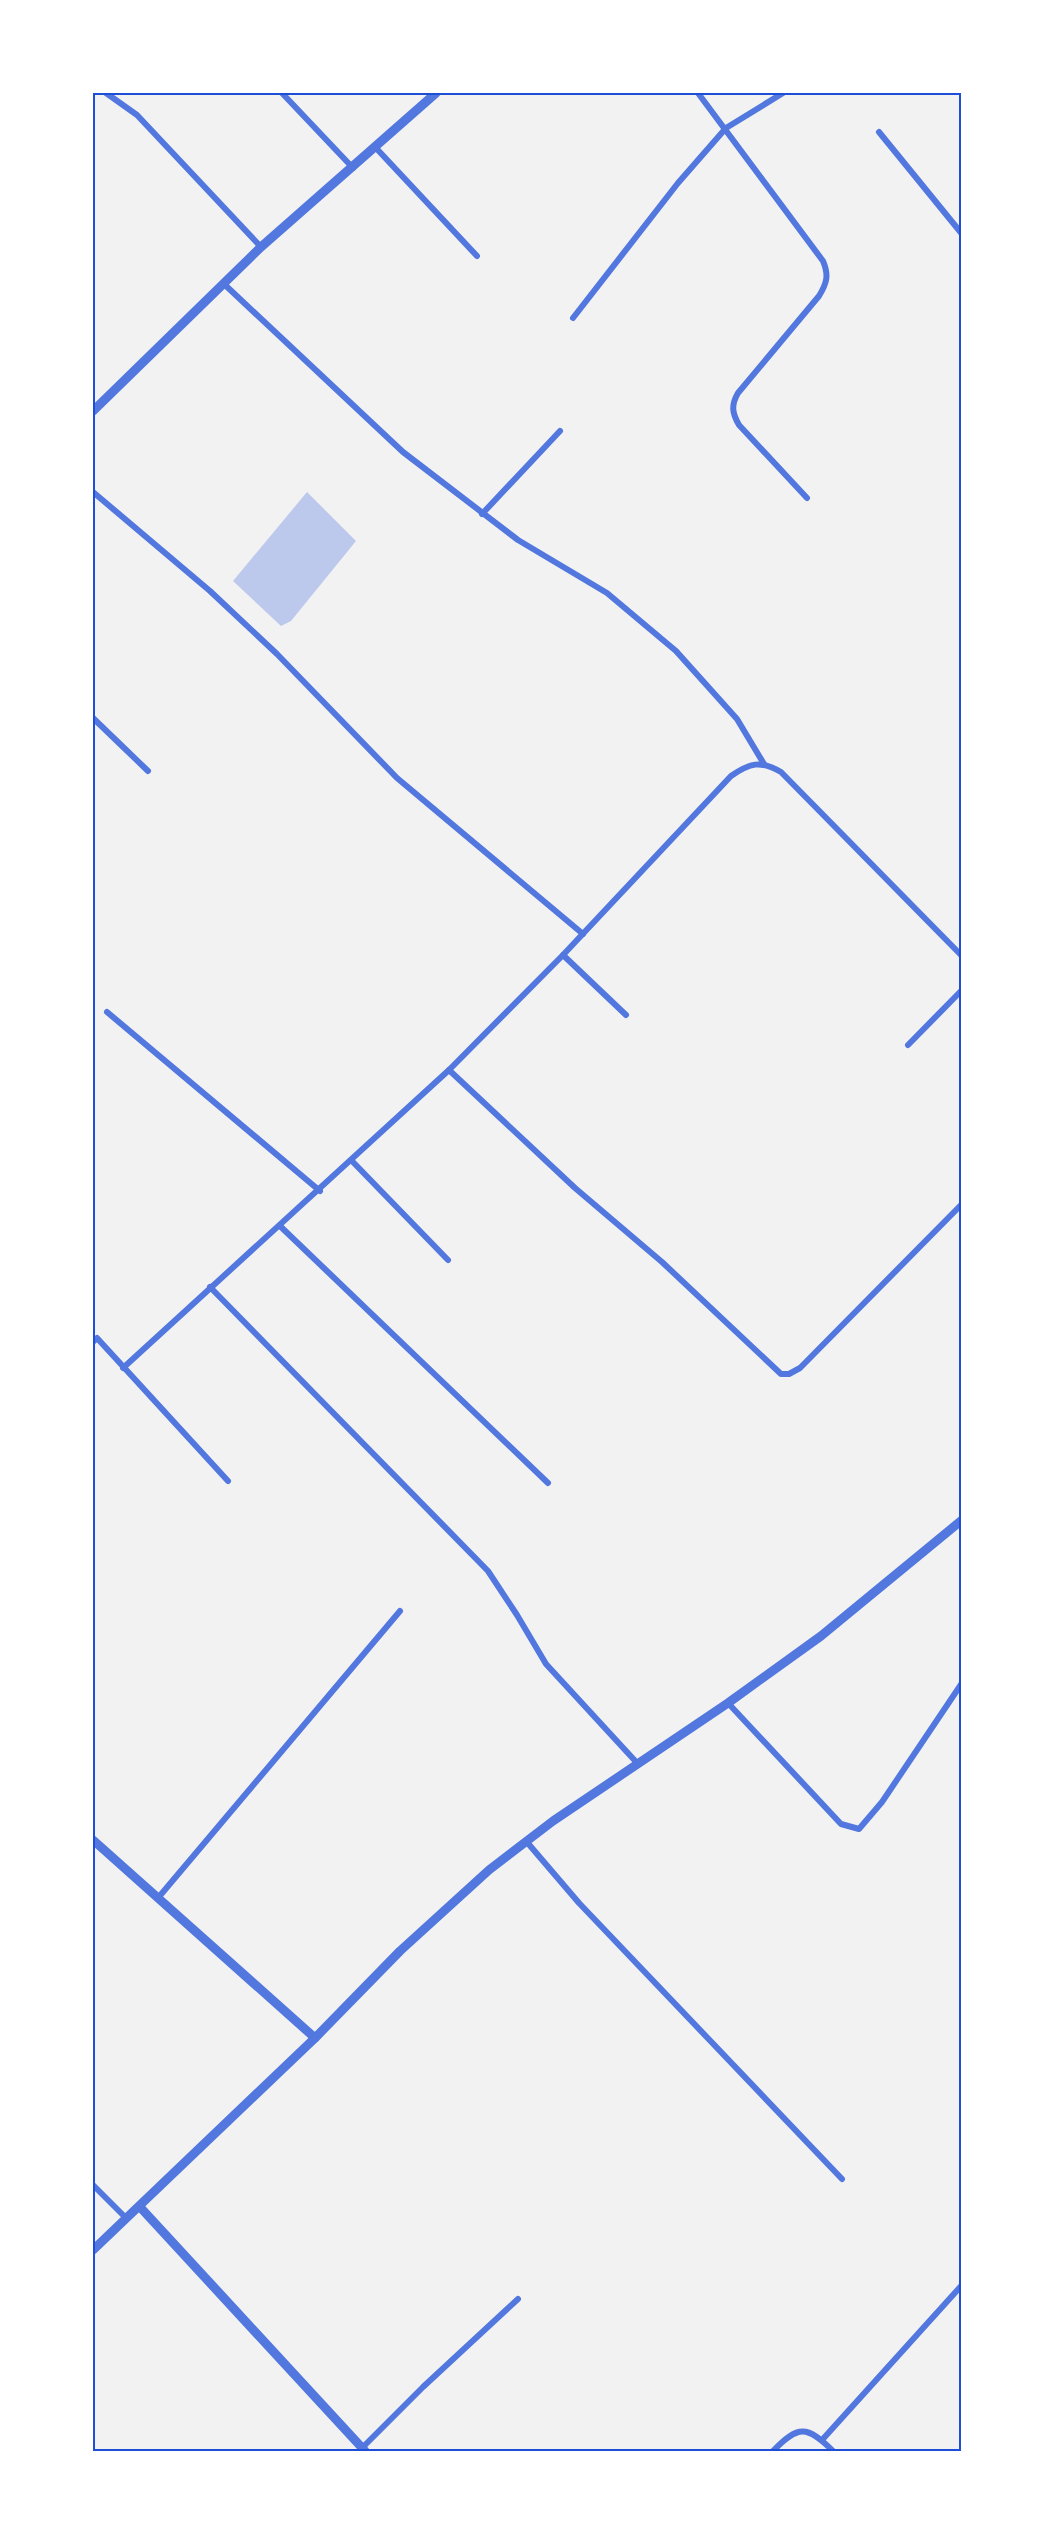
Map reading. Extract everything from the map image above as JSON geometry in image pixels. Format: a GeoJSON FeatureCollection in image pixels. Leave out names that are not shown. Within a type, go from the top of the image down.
{"type":"FeatureCollection","features":[{"type":"Feature","properties":{"kind":"street"},"geometry":{"type":"LineString","coordinates":[[106,93],[137,115],[261,247]]}},
{"type":"Feature","properties":{"kind":"street"},"geometry":{"type":"LineString","coordinates":[[282,93],[353,168]]}},
{"type":"Feature","properties":{"kind":"street"},"geometry":{"type":"LineString","coordinates":[[93,411],[261,247],[436,93]]}},
{"type":"Feature","properties":{"kind":"street"},"geometry":{"type":"LineString","coordinates":[[698,93],[726,128],[827,270],[827,278],[819,296],[738,393],[733,404],[733,412],[740,425],[807,498]]}},
{"type":"Feature","properties":{"kind":"street"},"geometry":{"type":"LineString","coordinates":[[573,318],[678,183],[726,128],[783,93]]}},
{"type":"Feature","properties":{"kind":"street"},"geometry":{"type":"LineString","coordinates":[[879,132],[962,234]]}},
{"type":"Feature","properties":{"kind":"street"},"geometry":{"type":"LineString","coordinates":[[376,148],[477,256]]}},
{"type":"Feature","properties":{"kind":"street"},"geometry":{"type":"LineString","coordinates":[[224,284],[370,424],[482,514],[537,553],[607,593],[661,638],[720,698],[737,719],[764,764]]}},
{"type":"Feature","properties":{"kind":"street"},"geometry":{"type":"LineString","coordinates":[[482,514],[560,431]]}},
{"type":"Feature","properties":{"kind":"street"},"geometry":{"type":"LineString","coordinates":[[93,492],[210,591],[277,654],[397,778],[583,934]]}},
{"type":"Feature","properties":{"kind":"street"},"geometry":{"type":"LineString","coordinates":[[93,718],[148,771]]}},
{"type":"Feature","properties":{"kind":"street"},"geometry":{"type":"LineString","coordinates":[[123,1368],[210,1287],[320,1191],[449,1070],[563,955],[730,776],[752,763],[764,764],[781,772],[962,956]]}},
{"type":"Feature","properties":{"kind":"street"},"geometry":{"type":"LineString","coordinates":[[563,955],[626,1015]]}},
{"type":"Feature","properties":{"kind":"street"},"geometry":{"type":"LineString","coordinates":[[908,1045],[962,990]]}},
{"type":"Feature","properties":{"kind":"street"},"geometry":{"type":"LineString","coordinates":[[107,1012],[320,1191]]}},
{"type":"Feature","properties":{"kind":"street"},"geometry":{"type":"LineString","coordinates":[[449,1070],[575,1188],[662,1262],[781,1374],[789,1374],[800,1368],[962,1204]]}},
{"type":"Feature","properties":{"kind":"street"},"geometry":{"type":"LineString","coordinates":[[352,1161],[448,1260]]}},
{"type":"Feature","properties":{"kind":"street"},"geometry":{"type":"LineString","coordinates":[[279,1226],[548,1483]]}},
{"type":"Feature","properties":{"kind":"street"},"geometry":{"type":"LineString","coordinates":[[210,1287],[488,1571],[546,1664],[638,1764]]}},
{"type":"Feature","properties":{"kind":"street"},"geometry":{"type":"LineString","coordinates":[[94,1338],[228,1481]]}},
{"type":"Feature","properties":{"kind":"street"},"geometry":{"type":"LineString","coordinates":[[93,2250],[315,2038],[400,1951],[526,1841],[728,1703],[821,1636],[962,1520]]}},
{"type":"Feature","properties":{"kind":"street"},"geometry":{"type":"LineString","coordinates":[[158,1898],[400,1611]]}},
{"type":"Feature","properties":{"kind":"street"},"geometry":{"type":"LineString","coordinates":[[728,1703],[841,1824],[859,1829],[888,1793],[962,1683]]}},
{"type":"Feature","properties":{"kind":"street"},"geometry":{"type":"LineString","coordinates":[[526,1841],[579,1903],[842,2180]]}},
{"type":"Feature","properties":{"kind":"street"},"geometry":{"type":"LineString","coordinates":[[94,1844],[315,2038]]}},
{"type":"Feature","properties":{"kind":"street"},"geometry":{"type":"LineString","coordinates":[[93,2185],[128,2219]]}},
{"type":"Feature","properties":{"kind":"street"},"geometry":{"type":"LineString","coordinates":[[140,2207],[364,2450],[423,2387],[518,2299]]}},
{"type":"Feature","properties":{"kind":"street"},"geometry":{"type":"LineString","coordinates":[[822,2440],[962,2285]]}},
{"type":"Feature","properties":{"kind":"street"},"geometry":{"type":"LineString","coordinates":[[772,2451],[786,2437],[802,2431],[811,2431],[833,2451]]}},
{"type":"Feature","properties":{"kind":"building"},"geometry":{"type":"Polygon","coordinates":[[[307,492],[356,541],[291,621],[281,626],[233,581],[307,492]]]}}]}
